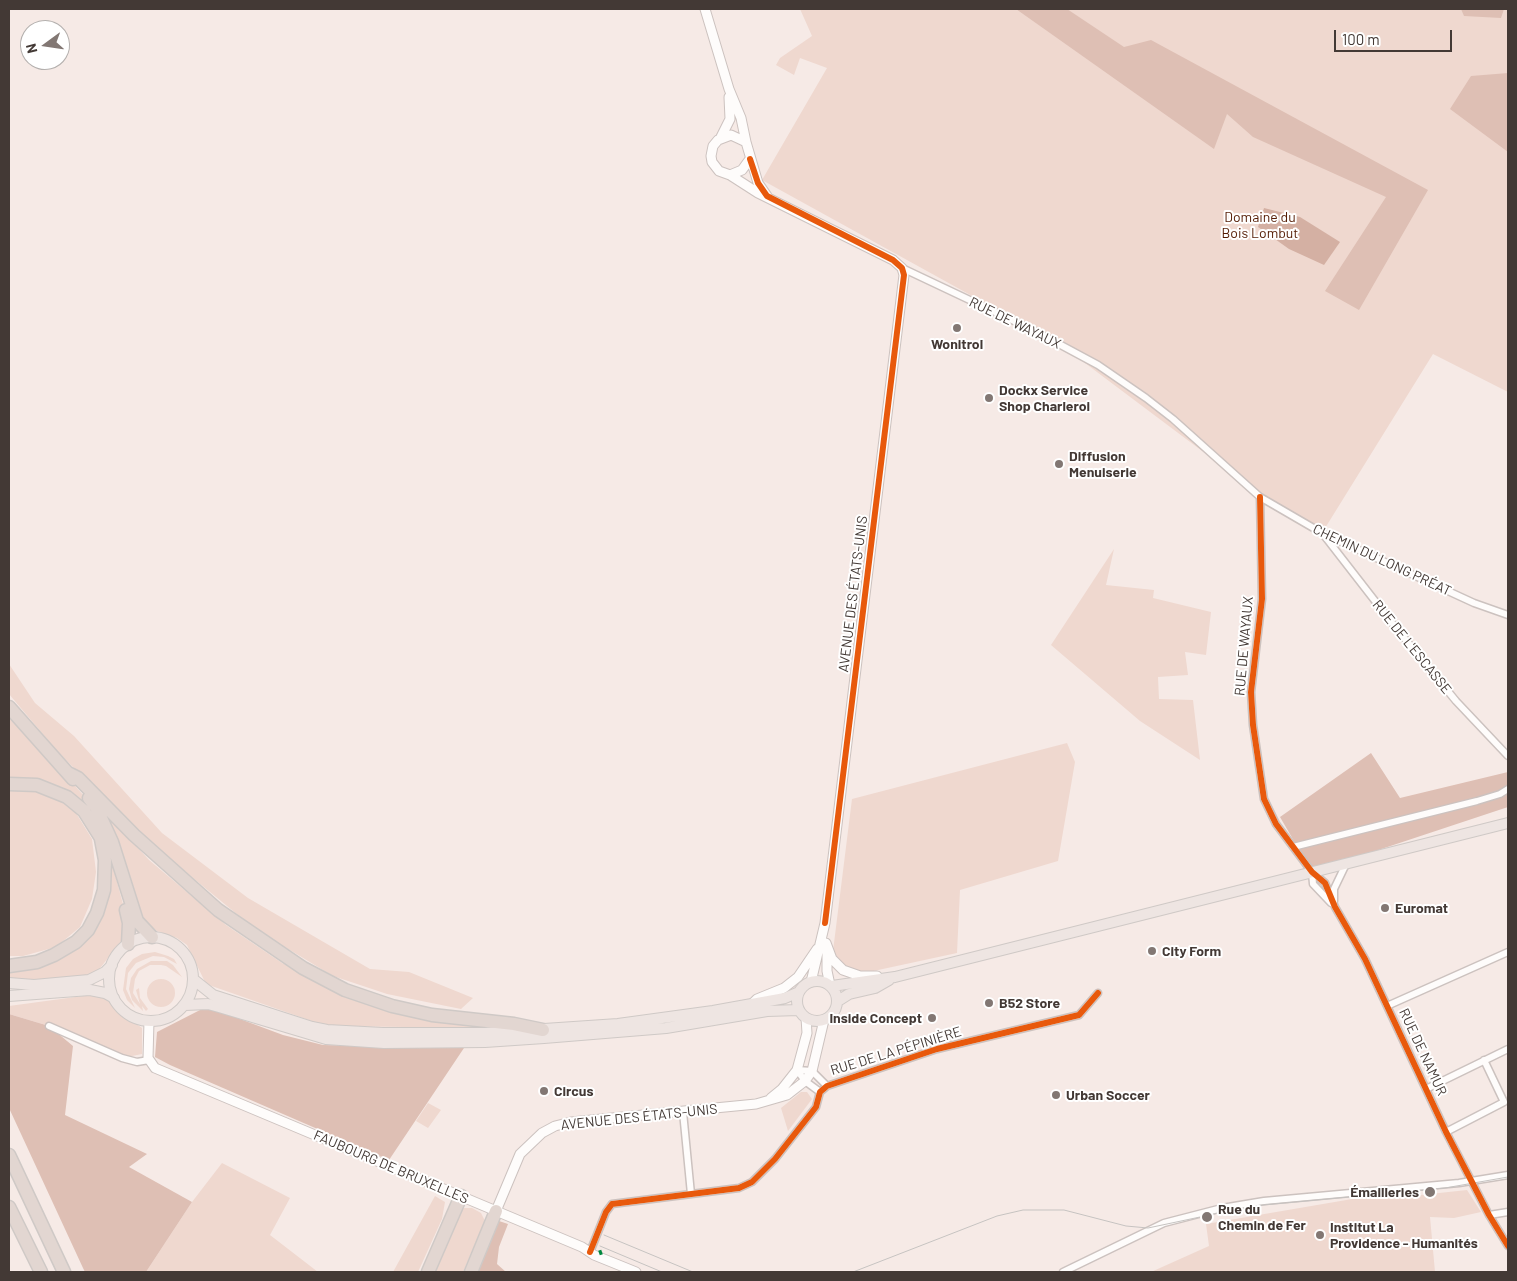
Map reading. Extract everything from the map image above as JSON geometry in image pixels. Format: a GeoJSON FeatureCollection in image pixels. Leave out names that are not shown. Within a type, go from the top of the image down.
{"type":"FeatureCollection","features":[{"type":"Feature","properties":{"kind":"highway"},"geometry":{"type":"LineString","coordinates":[[9,707],[96,807],[104,823],[137,921],[152,937]]}},
{"type":"Feature","properties":{"kind":"highway"},"geometry":{"type":"LineString","coordinates":[[68,773],[78,778],[134,835],[218,910],[303,968],[345,990],[392,1006],[432,1015],[514,1024],[543,1030]]}},
{"type":"Feature","properties":{"kind":"highway"},"geometry":{"type":"LineString","coordinates":[[9,784],[37,785],[67,797],[84,810],[100,834],[110,856],[128,915],[130,930],[128,944]]}},
{"type":"Feature","properties":{"kind":"highway"},"geometry":{"type":"LineString","coordinates":[[9,966],[37,962],[54,955],[76,942],[88,930],[97,913],[104,890],[105,860],[100,834]]}},
{"type":"Feature","properties":{"kind":"highway"},"geometry":{"type":"LineString","coordinates":[[9,1155],[51,1248],[64,1272]]}},
{"type":"Feature","properties":{"kind":"highway"},"geometry":{"type":"LineString","coordinates":[[428,1272],[461,1196]]}},
{"type":"Feature","properties":{"kind":"highway"},"geometry":{"type":"LineString","coordinates":[[9,1207],[41,1272]]}},
{"type":"Feature","properties":{"kind":"highway"},"geometry":{"type":"LineString","coordinates":[[471,1272],[496,1211]]}},
{"type":"Feature","properties":{"kind":"highway"},"geometry":{"type":"LineString","coordinates":[[51,1248],[76,1272]]}},
{"type":"Feature","properties":{"kind":"main road"},"geometry":{"type":"LineString","coordinates":[[193,979],[205,990],[222,998],[327,1030],[433,1034],[543,1030],[667,1019],[785,998],[799,992],[811,982],[819,981],[831,986],[895,977],[1508,823]]}},
{"type":"Feature","properties":{"kind":"main road"},"geometry":{"type":"LineString","coordinates":[[9,984],[34,985],[89,980],[105,972],[128,944],[135,940],[152,937],[163,938],[181,950],[190,963],[193,979],[185,1005],[166,1018],[149,1021],[127,1013],[114,998],[105,993],[90,990],[9,996]]}},
{"type":"Feature","properties":{"kind":"main road"},"geometry":{"type":"LineString","coordinates":[[112,964],[110,976],[114,998]]}},
{"type":"Feature","properties":{"kind":"main road"},"geometry":{"type":"LineString","coordinates":[[185,1005],[208,1004],[219,1006],[326,1040],[384,1043],[485,1042],[666,1028],[758,1012],[802,1014],[814,1021],[824,1020],[834,1012],[838,1001],[849,994],[875,988],[895,977]]}},
{"type":"Feature","properties":{"kind":"main road"},"geometry":{"type":"LineString","coordinates":[[831,986],[838,1001]]}},
{"type":"Feature","properties":{"kind":"main road"},"geometry":{"type":"LineString","coordinates":[[799,992],[797,1003],[802,1014]]}},
{"type":"Feature","properties":{"kind":"street"},"geometry":{"type":"LineString","coordinates":[[705,9],[750,150],[750,159],[758,183],[767,196]]}},
{"type":"Feature","properties":{"kind":"street"},"geometry":{"type":"LineString","coordinates":[[729,89],[730,119],[721,137],[713,146],[712,162],[719,171],[730,174],[752,190],[893,260],[902,268]]}},
{"type":"Feature","properties":{"kind":"street"},"geometry":{"type":"LineString","coordinates":[[721,137],[731,135],[746,142]]}},
{"type":"Feature","properties":{"kind":"street"},"geometry":{"type":"LineString","coordinates":[[730,174],[742,170],[750,159]]}},
{"type":"Feature","properties":{"kind":"street","name":"RUE DE WAYAUX"},"geometry":{"type":"LineString","coordinates":[[902,268],[1031,329],[1098,365],[1173,419],[1260,497],[1262,599],[1251,692],[1251,708],[1264,799],[1269,812],[1312,872]]}},
{"type":"Feature","properties":{"kind":"street","name":"AVENUE DES ÉTATS-UNIS"},"geometry":{"type":"LineString","coordinates":[[811,982],[822,945],[825,923],[904,280],[902,268]]}},
{"type":"Feature","properties":{"kind":"street","name":"CHEMIN DU LONG PRÉAT"},"geometry":{"type":"LineString","coordinates":[[1260,497],[1322,533],[1474,602],[1508,615]]}},
{"type":"Feature","properties":{"kind":"street","name":"RUE DE L'ESCASSE"},"geometry":{"type":"LineString","coordinates":[[1322,533],[1456,701],[1508,756]]}},
{"type":"Feature","properties":{"kind":"street"},"geometry":{"type":"LineString","coordinates":[[1293,847],[1477,801],[1500,794],[1508,789]]}},
{"type":"Feature","properties":{"kind":"street"},"geometry":{"type":"LineString","coordinates":[[1335,907],[1334,889],[1346,864]]}},
{"type":"Feature","properties":{"kind":"street","name":"RUE DE NAMUR"},"geometry":{"type":"LineString","coordinates":[[1312,872],[1313,884],[1335,907],[1365,958],[1446,1132],[1489,1215],[1508,1246]]}},
{"type":"Feature","properties":{"kind":"street"},"geometry":{"type":"LineString","coordinates":[[752,1004],[757,999],[784,988],[798,977],[822,945],[843,970],[860,976],[895,977]]}},
{"type":"Feature","properties":{"kind":"street","name":"AVENUE DES ÉTATS-UNIS"},"geometry":{"type":"LineString","coordinates":[[822,945],[831,986]]}},
{"type":"Feature","properties":{"kind":"street"},"geometry":{"type":"LineString","coordinates":[[1387,1006],[1508,952]]}},
{"type":"Feature","properties":{"kind":"street","name":"RUE DE LA PÉPINIÈRE"},"geometry":{"type":"LineString","coordinates":[[590,1252],[606,1212],[612,1204],[739,1188],[752,1182],[775,1159],[816,1107],[820,1092],[828,1086],[937,1049],[1078,1015],[1098,994]]}},
{"type":"Feature","properties":{"kind":"street"},"geometry":{"type":"LineString","coordinates":[[769,1100],[782,1089],[797,1070],[807,1033],[802,1014]]}},
{"type":"Feature","properties":{"kind":"street","name":"AVENUE DES ÉTATS-UNIS"},"geometry":{"type":"LineString","coordinates":[[496,1211],[520,1154],[542,1133],[571,1122],[756,1104],[787,1094],[804,1081],[812,1071],[824,1020]]}},
{"type":"Feature","properties":{"kind":"street"},"geometry":{"type":"LineString","coordinates":[[49,1026],[122,1058],[137,1062],[149,1060],[149,1021]]}},
{"type":"Feature","properties":{"kind":"street"},"geometry":{"type":"LineString","coordinates":[[1426,1089],[1508,1049]]}},
{"type":"Feature","properties":{"kind":"street","name":"FAUBOURG DE BRUXELLES"},"geometry":{"type":"LineString","coordinates":[[149,1060],[152,1066],[159,1070],[461,1196],[636,1272]]}},
{"type":"Feature","properties":{"kind":"street"},"geometry":{"type":"LineString","coordinates":[[1446,1132],[1504,1102],[1484,1060]]}},
{"type":"Feature","properties":{"kind":"street"},"geometry":{"type":"LineString","coordinates":[[797,1070],[812,1071],[828,1086]]}},
{"type":"Feature","properties":{"kind":"street"},"geometry":{"type":"LineString","coordinates":[[797,1070],[804,1081],[820,1092]]}},
{"type":"Feature","properties":{"kind":"street"},"geometry":{"type":"LineString","coordinates":[[682,1112],[691,1194]]}},
{"type":"Feature","properties":{"kind":"street"},"geometry":{"type":"LineString","coordinates":[[1062,1272],[1164,1223],[1222,1208],[1264,1201],[1472,1181],[1508,1175]]}},
{"type":"Feature","properties":{"kind":"street"},"geometry":{"type":"LineString","coordinates":[[1489,1215],[1508,1212]]}},
{"type":"Feature","properties":{"kind":"green space","name":"Domaine du Bois Lombut"},"geometry":{"type":"Polygon","coordinates":[[[800,9],[1508,9],[1508,392],[1433,354],[1322,533],[1254,490],[1061,345],[762,180],[827,68],[800,58],[794,75],[776,65],[780,58],[812,36],[800,9]]]}},
{"type":"Feature","properties":{"kind":"green space"},"geometry":{"type":"Polygon","coordinates":[[[1114,549],[1106,585],[1154,590],[1153,598],[1211,612],[1206,655],[1185,652],[1188,675],[1158,677],[1159,699],[1193,700],[1200,760],[1140,721],[1051,645],[1114,549]]]}},
{"type":"Feature","properties":{"kind":"green space"},"geometry":{"type":"Polygon","coordinates":[[[9,664],[35,703],[74,736],[162,833],[248,898],[370,969],[409,972],[473,998],[461,1009],[387,994],[333,976],[255,929],[137,832],[57,751],[9,694],[9,664]]]}},
{"type":"Feature","properties":{"kind":"green space"},"geometry":{"type":"Polygon","coordinates":[[[9,712],[84,796],[98,819],[79,799],[62,787],[27,778],[9,778],[9,712]]]}},
{"type":"Feature","properties":{"kind":"green space"},"geometry":{"type":"Polygon","coordinates":[[[1067,743],[1075,762],[1058,861],[960,890],[957,953],[855,975],[832,959],[852,799],[1067,743]]]}},
{"type":"Feature","properties":{"kind":"green space"},"geometry":{"type":"Polygon","coordinates":[[[26,789],[44,793],[60,800],[76,813],[92,839],[96,872],[92,899],[80,927],[56,947],[23,956],[9,956],[9,790],[26,789]]]}},
{"type":"Feature","properties":{"kind":"green space"},"geometry":{"type":"Polygon","coordinates":[[[96,802],[149,860],[226,925],[282,963],[351,996],[484,1025],[485,1028],[326,1026],[206,984],[187,945],[177,938],[157,931],[142,920],[96,802]]]}},
{"type":"Feature","properties":{"kind":"green space"},"geometry":{"type":"Polygon","coordinates":[[[110,856],[130,930],[97,972],[56,983],[9,982],[9,966],[37,962],[88,930],[110,856]]]}},
{"type":"Feature","properties":{"kind":"green space"},"geometry":{"type":"Polygon","coordinates":[[[155,952],[174,959],[177,964],[164,957],[153,956],[136,963],[128,973],[126,989],[135,1008],[127,1000],[123,990],[126,968],[133,959],[142,954],[155,952]]]}},
{"type":"Feature","properties":{"kind":"green space"},"geometry":{"type":"Polygon","coordinates":[[[151,961],[167,961],[173,965],[182,977],[166,966],[161,965],[150,965],[139,971],[135,979],[133,993],[140,1004],[136,990],[139,988],[140,998],[148,1009],[146,1011],[142,1006],[143,1011],[132,1000],[129,989],[131,978],[137,969],[151,961]]]}},
{"type":"Feature","properties":{"kind":"green space"},"geometry":{"type":"Polygon","coordinates":[[[161,979],[171,983],[175,993],[171,1003],[161,1007],[151,1003],[147,993],[151,983],[161,979]]]}},
{"type":"Feature","properties":{"kind":"green space"},"geometry":{"type":"Polygon","coordinates":[[[105,993],[118,1010],[142,1028],[142,1054],[122,1058],[49,1026],[9,1014],[9,1006],[105,993]]]}},
{"type":"Feature","properties":{"kind":"green space"},"geometry":{"type":"Polygon","coordinates":[[[801,1092],[807,1092],[812,1099],[788,1131],[781,1108],[801,1092]]]}},
{"type":"Feature","properties":{"kind":"green space"},"geometry":{"type":"Polygon","coordinates":[[[428,1103],[441,1110],[428,1128],[416,1121],[428,1103]]]}},
{"type":"Feature","properties":{"kind":"green space"},"geometry":{"type":"Polygon","coordinates":[[[222,1163],[290,1198],[270,1235],[318,1272],[146,1272],[192,1202],[222,1163]]]}},
{"type":"Feature","properties":{"kind":"green space","name":"Institut La Providence - Humanités"},"geometry":{"type":"Polygon","coordinates":[[[1467,1190],[1481,1212],[1454,1218],[1430,1217],[1435,1272],[1151,1272],[1209,1246],[1206,1224],[1358,1198],[1401,1194],[1402,1197],[1467,1190]]]}},
{"type":"Feature","properties":{"kind":"green space"},"geometry":{"type":"Polygon","coordinates":[[[435,1196],[445,1202],[442,1219],[418,1272],[393,1272],[435,1196]]]}},
{"type":"Feature","properties":{"kind":"green space"},"geometry":{"type":"Polygon","coordinates":[[[464,1208],[472,1208],[481,1213],[485,1221],[463,1272],[431,1272],[458,1212],[464,1208]]]}},
{"type":"Feature","properties":{"kind":"shaded area"},"geometry":{"type":"Polygon","coordinates":[[[1016,9],[1067,9],[1124,47],[1151,40],[1428,190],[1359,310],[1325,291],[1386,197],[1253,137],[1227,114],[1214,149],[1016,9]]]}},
{"type":"Feature","properties":{"kind":"shaded area"},"geometry":{"type":"Polygon","coordinates":[[[1461,9],[1504,9],[1501,18],[1464,16],[1461,9]]]}},
{"type":"Feature","properties":{"kind":"shaded area"},"geometry":{"type":"Polygon","coordinates":[[[1508,73],[1508,152],[1450,109],[1471,76],[1508,73]]]}},
{"type":"Feature","properties":{"kind":"shaded area"},"geometry":{"type":"Polygon","coordinates":[[[1264,208],[1300,217],[1340,242],[1324,265],[1289,249],[1258,227],[1264,208]]]}},
{"type":"Feature","properties":{"kind":"shaded area"},"geometry":{"type":"Polygon","coordinates":[[[1371,753],[1400,798],[1508,772],[1508,807],[1312,872],[1280,817],[1371,753]]]}},
{"type":"Feature","properties":{"kind":"shaded area"},"geometry":{"type":"Polygon","coordinates":[[[213,1009],[283,1035],[323,1045],[464,1048],[389,1160],[155,1057],[157,1032],[200,1010],[213,1009]]]}},
{"type":"Feature","properties":{"kind":"shaded area"},"geometry":{"type":"Polygon","coordinates":[[[9,1014],[49,1026],[73,1046],[65,1115],[147,1154],[129,1167],[192,1202],[146,1272],[85,1272],[9,1108],[9,1014]]]}},
{"type":"Feature","properties":{"kind":"shaded area"},"geometry":{"type":"Polygon","coordinates":[[[493,1219],[508,1224],[499,1247],[497,1264],[506,1272],[471,1272],[493,1219]]]}},
{"type":"Feature","properties":{"kind":"tram line"},"geometry":{"type":"LineString","coordinates":[[853,1272],[997,1216],[1023,1210],[1064,1210],[1126,1226],[1148,1228],[1252,1206],[1445,1188],[1508,1177]]}},
{"type":"Feature","properties":{"kind":"tram line"},"geometry":{"type":"LineString","coordinates":[[604,1235],[693,1272]]}},
{"type":"Feature","properties":{"kind":"tram line"},"geometry":{"type":"LineString","coordinates":[[600,1246],[662,1272]]}},
{"type":"Feature","properties":{"kind":"cycle path"},"geometry":{"type":"LineString","coordinates":[[750,159],[758,183],[767,196],[893,260],[902,268],[904,275],[825,923]]}},
{"type":"Feature","properties":{"kind":"cycle path"},"geometry":{"type":"LineString","coordinates":[[1260,497],[1262,599],[1251,692],[1253,725],[1264,799],[1276,824],[1312,872],[1325,883],[1335,907],[1365,959],[1446,1132],[1489,1215],[1508,1246]]}},
{"type":"Feature","properties":{"kind":"cycle path"},"geometry":{"type":"LineString","coordinates":[[590,1252],[606,1212],[612,1204],[739,1188],[752,1182],[775,1159],[816,1107],[820,1092],[827,1086],[937,1049],[1079,1015],[1098,993]]}},
{"type":"Feature","properties":{"kind":"place","name":"Wonitrol"},"geometry":{"type":"Point","coordinates":[957,328]}},
{"type":"Feature","properties":{"kind":"place","name":"Dockx Service Shop Charleroi"},"geometry":{"type":"Point","coordinates":[989,398]}},
{"type":"Feature","properties":{"kind":"place","name":"Diffusion Menuiserie"},"geometry":{"type":"Point","coordinates":[1059,464]}},
{"type":"Feature","properties":{"kind":"place","name":"Euromat"},"geometry":{"type":"Point","coordinates":[1385,908]}},
{"type":"Feature","properties":{"kind":"place","name":"City Form"},"geometry":{"type":"Point","coordinates":[1152,951]}},
{"type":"Feature","properties":{"kind":"place","name":"B52 Store"},"geometry":{"type":"Point","coordinates":[989,1003]}},
{"type":"Feature","properties":{"kind":"place","name":"Inside Concept"},"geometry":{"type":"Point","coordinates":[932,1018]}},
{"type":"Feature","properties":{"kind":"place","name":"Circus"},"geometry":{"type":"Point","coordinates":[544,1091]}},
{"type":"Feature","properties":{"kind":"place","name":"Urban Soccer"},"geometry":{"type":"Point","coordinates":[1056,1095]}},
{"type":"Feature","properties":{"kind":"place","name":"Émailleries"},"geometry":{"type":"Point","coordinates":[1430,1192]}},
{"type":"Feature","properties":{"kind":"place","name":"Rue du Chemin de Fer"},"geometry":{"type":"Point","coordinates":[1207,1217]}},
{"type":"Feature","properties":{"kind":"place","name":"Institut La Providence - Humanités"},"geometry":{"type":"Point","coordinates":[1320,1235]}}]}
